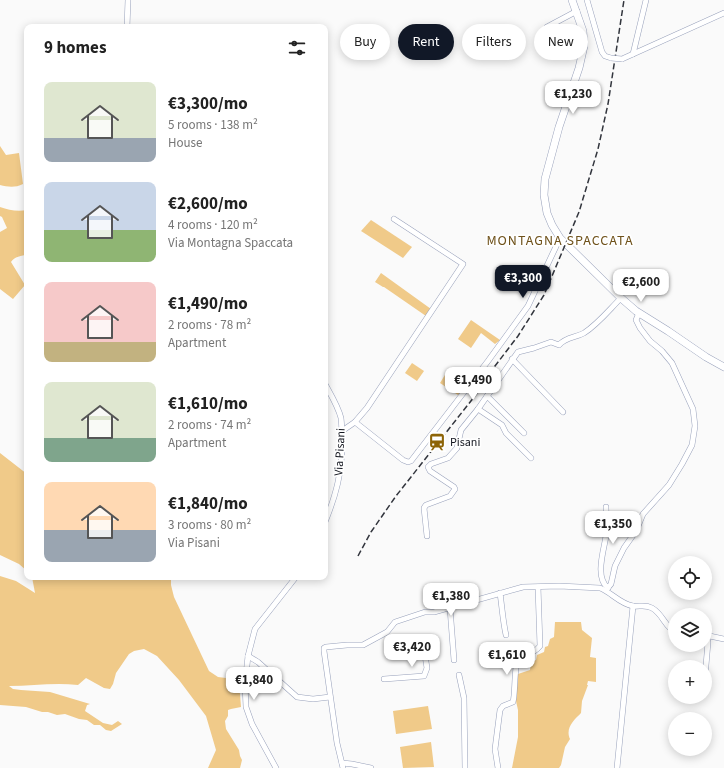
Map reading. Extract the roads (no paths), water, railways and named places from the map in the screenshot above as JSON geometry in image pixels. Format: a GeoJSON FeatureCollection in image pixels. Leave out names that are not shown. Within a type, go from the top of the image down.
{"type":"FeatureCollection","features":[{"type":"Feature","properties":{"kind":"main road"},"geometry":{"type":"LineString","coordinates":[[572,0],[583,31],[584,46],[545,179],[544,195],[547,213],[560,238],[621,298],[639,313],[668,331],[706,358],[724,367]]}},
{"type":"Feature","properties":{"kind":"street"},"geometry":{"type":"LineString","coordinates":[[127,24],[128,0]]}},
{"type":"Feature","properties":{"kind":"street"},"geometry":{"type":"LineString","coordinates":[[586,0],[602,52],[605,56],[611,58],[622,59],[724,13]]}},
{"type":"Feature","properties":{"kind":"street"},"geometry":{"type":"LineString","coordinates":[[633,54],[646,0]]}},
{"type":"Feature","properties":{"kind":"street"},"geometry":{"type":"LineString","coordinates":[[553,24],[577,12]]}},
{"type":"Feature","properties":{"kind":"street"},"geometry":{"type":"LineString","coordinates":[[342,430],[355,422],[375,396],[463,264],[394,219]]}},
{"type":"Feature","properties":{"kind":"street"},"geometry":{"type":"LineString","coordinates":[[355,422],[403,460],[408,462],[411,461],[488,362],[528,306],[560,238]]}},
{"type":"Feature","properties":{"kind":"street"},"geometry":{"type":"LineString","coordinates":[[427,536],[424,508],[450,496],[455,489],[430,471],[428,467],[431,464],[448,458],[457,448],[461,430],[478,409],[512,359],[518,352],[551,342],[559,345],[568,338],[581,334],[593,325],[621,298]]}},
{"type":"Feature","properties":{"kind":"street"},"geometry":{"type":"LineString","coordinates":[[607,589],[612,580],[618,560],[624,548],[636,531],[643,514],[669,485],[682,464],[692,445],[695,426],[693,409],[672,363],[662,351],[650,341],[640,328],[636,320],[639,313]]}},
{"type":"Feature","properties":{"kind":"street"},"geometry":{"type":"LineString","coordinates":[[512,359],[563,412]]}},
{"type":"Feature","properties":{"kind":"street","name":"Via Pisani"},"geometry":{"type":"LineString","coordinates":[[328,390],[338,410],[342,430],[341,469],[336,493],[328,514]]}},
{"type":"Feature","properties":{"kind":"street"},"geometry":{"type":"LineString","coordinates":[[487,396],[524,433]]}},
{"type":"Feature","properties":{"kind":"street"},"geometry":{"type":"LineString","coordinates":[[478,409],[502,425],[506,433],[531,458]]}},
{"type":"Feature","properties":{"kind":"street"},"geometry":{"type":"LineString","coordinates":[[606,507],[607,528],[602,555],[601,576],[604,585],[610,595],[632,606],[652,608],[665,619],[667,624]]}},
{"type":"Feature","properties":{"kind":"street"},"geometry":{"type":"LineString","coordinates":[[276,768],[249,716],[246,707],[245,684],[248,656],[255,629],[294,580]]}},
{"type":"Feature","properties":{"kind":"street"},"geometry":{"type":"LineString","coordinates":[[371,768],[352,764],[342,765],[337,743],[324,648],[347,645],[363,645],[388,632],[395,622],[400,620],[425,612],[434,612],[450,608],[523,587],[585,587],[607,589]]}},
{"type":"Feature","properties":{"kind":"street"},"geometry":{"type":"LineString","coordinates":[[498,768],[495,749],[501,708],[513,702],[516,682],[516,666],[519,658],[521,655],[532,653],[540,646],[538,587]]}},
{"type":"Feature","properties":{"kind":"street"},"geometry":{"type":"LineString","coordinates":[[500,594],[504,618],[503,623],[506,635]]}},
{"type":"Feature","properties":{"kind":"street"},"geometry":{"type":"LineString","coordinates":[[617,768],[632,606]]}},
{"type":"Feature","properties":{"kind":"street"},"geometry":{"type":"LineString","coordinates":[[450,608],[454,660]]}},
{"type":"Feature","properties":{"kind":"street"},"geometry":{"type":"LineString","coordinates":[[712,636],[724,638]]}},
{"type":"Feature","properties":{"kind":"street"},"geometry":{"type":"LineString","coordinates":[[384,680],[424,676],[427,668],[423,644]]}},
{"type":"Feature","properties":{"kind":"street"},"geometry":{"type":"LineString","coordinates":[[248,656],[258,662],[297,697],[313,699],[330,697]]}},
{"type":"Feature","properties":{"kind":"street"},"geometry":{"type":"LineString","coordinates":[[459,675],[464,698],[465,768]]}},
{"type":"Feature","properties":{"kind":"railway"},"geometry":{"type":"LineString","coordinates":[[358,556],[371,532],[396,496],[478,392],[495,366],[518,336],[544,295],[579,212],[598,149],[608,104],[624,0]]}},
{"type":"Feature","properties":{"kind":"place","name":"Pisani"},"geometry":{"type":"Point","coordinates":[437,442]}},
{"type":"Feature","properties":{"kind":"district","name":"MONTAGNA SPACCATA"},"geometry":{"type":"Point","coordinates":[560,241]}}]}
